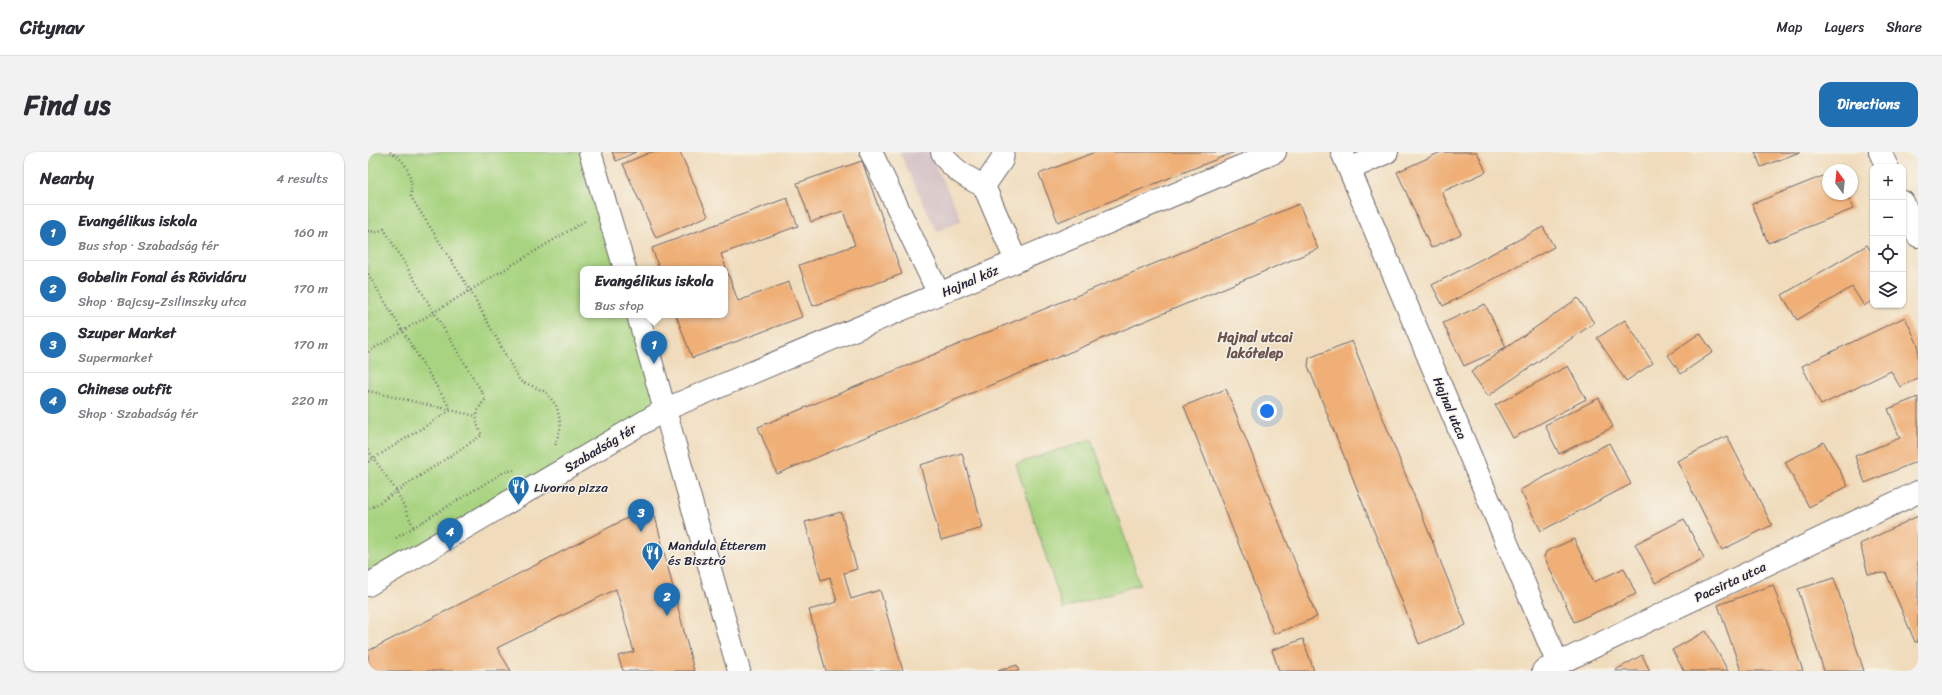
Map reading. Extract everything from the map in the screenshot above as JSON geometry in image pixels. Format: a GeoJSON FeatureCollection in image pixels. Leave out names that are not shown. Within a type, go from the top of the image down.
{"type":"FeatureCollection","features":[{"type":"Feature","properties":{"kind":"street"},"geometry":{"type":"LineString","coordinates":[[590,152],[624,266]]}},
{"type":"Feature","properties":{"kind":"street"},"geometry":{"type":"LineString","coordinates":[[871,152],[939,294]]}},
{"type":"Feature","properties":{"kind":"street"},"geometry":{"type":"LineString","coordinates":[[942,152],[945,158],[969,179],[984,186],[1016,261]]}},
{"type":"Feature","properties":{"kind":"street"},"geometry":{"type":"LineString","coordinates":[[984,186],[1002,160],[1003,152]]}},
{"type":"Feature","properties":{"kind":"street","name":"Hajnal köz"},"geometry":{"type":"LineString","coordinates":[[666,409],[1275,152]]}},
{"type":"Feature","properties":{"kind":"street"},"geometry":{"type":"LineString","coordinates":[[1346,161],[1387,152]]}},
{"type":"Feature","properties":{"kind":"street"},"geometry":{"type":"LineString","coordinates":[[1880,152],[1886,164]]}},
{"type":"Feature","properties":{"kind":"street","name":"Hajnal utca"},"geometry":{"type":"LineString","coordinates":[[1346,161],[1551,667]]}},
{"type":"Feature","properties":{"kind":"street"},"geometry":{"type":"LineString","coordinates":[[1906,209],[1918,236]]}},
{"type":"Feature","properties":{"kind":"street"},"geometry":{"type":"LineString","coordinates":[[639,318],[666,409],[739,671]]}},
{"type":"Feature","properties":{"kind":"street","name":"Szabadság tér"},"geometry":{"type":"LineString","coordinates":[[368,585],[666,409]]}},
{"type":"Feature","properties":{"kind":"street","name":"Pacsirta utca"},"geometry":{"type":"LineString","coordinates":[[1551,667],[1918,492]]}},
{"type":"Feature","properties":{"kind":"path"},"geometry":{"type":"LineString","coordinates":[[390,152],[402,160],[408,168],[412,180],[411,197],[470,290],[520,381],[546,392],[558,407],[561,426],[555,446],[551,451]]}},
{"type":"Feature","properties":{"kind":"path"},"geometry":{"type":"LineString","coordinates":[[368,352],[607,208]]}},
{"type":"Feature","properties":{"kind":"path"},"geometry":{"type":"LineString","coordinates":[[368,231],[376,232],[384,229],[486,399],[480,405],[476,416],[477,427],[482,435],[368,510]]}},
{"type":"Feature","properties":{"kind":"path"},"geometry":{"type":"LineString","coordinates":[[368,274],[451,410]]}},
{"type":"Feature","properties":{"kind":"path"},"geometry":{"type":"LineString","coordinates":[[368,391],[476,416]]}},
{"type":"Feature","properties":{"kind":"path"},"geometry":{"type":"LineString","coordinates":[[368,462],[451,410]]}},
{"type":"Feature","properties":{"kind":"path"},"geometry":{"type":"LineString","coordinates":[[368,450],[397,492],[427,550]]}},
{"type":"Feature","properties":{"kind":"path"},"geometry":{"type":"LineString","coordinates":[[394,539],[504,472],[517,469]]}},
{"type":"Feature","properties":{"kind":"shaded area"},"geometry":{"type":"Polygon","coordinates":[[[899,152],[929,152],[962,220],[937,232],[899,152]]]}},
{"type":"Feature","properties":{"kind":"green space"},"geometry":{"type":"Polygon","coordinates":[[[368,152],[589,152],[623,266],[580,266],[580,318],[639,318],[666,409],[368,585],[368,152]]]}},
{"type":"Feature","properties":{"kind":"green space"},"geometry":{"type":"Polygon","coordinates":[[[1092,439],[1140,584],[1063,609],[1016,464],[1092,439]]]}},
{"type":"Feature","properties":{"kind":"building"},"geometry":{"type":"Polygon","coordinates":[[[612,152],[636,152],[616,161],[612,152]]]}},
{"type":"Feature","properties":{"kind":"building"},"geometry":{"type":"Polygon","coordinates":[[[651,152],[680,152],[708,216],[656,238],[623,164],[651,152]]]}},
{"type":"Feature","properties":{"kind":"building"},"geometry":{"type":"Polygon","coordinates":[[[1095,152],[1235,152],[1058,222],[1039,174],[1095,152]]]}},
{"type":"Feature","properties":{"kind":"building"},"geometry":{"type":"Polygon","coordinates":[[[1441,152],[1477,152],[1486,172],[1442,192],[1461,234],[1431,248],[1397,172],[1441,152]]]}},
{"type":"Feature","properties":{"kind":"building"},"geometry":{"type":"Polygon","coordinates":[[[1755,152],[1800,152],[1761,167],[1755,152]]]}},
{"type":"Feature","properties":{"kind":"building"},"geometry":{"type":"Polygon","coordinates":[[[862,161],[902,274],[813,306],[799,265],[855,245],[843,211],[811,222],[797,183],[862,161]]]}},
{"type":"Feature","properties":{"kind":"building"},"geometry":{"type":"Polygon","coordinates":[[[1822,176],[1822,200],[1849,200],[1853,209],[1768,243],[1752,204],[1822,176]]]}},
{"type":"Feature","properties":{"kind":"building"},"geometry":{"type":"Polygon","coordinates":[[[787,198],[798,226],[721,254],[725,266],[658,266],[652,248],[787,198]]]}},
{"type":"Feature","properties":{"kind":"building"},"geometry":{"type":"Polygon","coordinates":[[[1299,204],[1318,249],[777,474],[758,427],[1299,204]]]}},
{"type":"Feature","properties":{"kind":"building"},"geometry":{"type":"Polygon","coordinates":[[[1543,227],[1554,247],[1443,306],[1432,285],[1543,227]]]}},
{"type":"Feature","properties":{"kind":"building"},"geometry":{"type":"Polygon","coordinates":[[[1867,245],[1870,250],[1870,302],[1864,306],[1852,287],[1797,320],[1782,295],[1867,245]]]}},
{"type":"Feature","properties":{"kind":"building"},"geometry":{"type":"Polygon","coordinates":[[[728,273],[738,301],[789,282],[802,317],[692,358],[677,318],[728,318],[728,273]]]}},
{"type":"Feature","properties":{"kind":"building"},"geometry":{"type":"Polygon","coordinates":[[[1578,298],[1594,323],[1488,396],[1471,372],[1578,298]]]}},
{"type":"Feature","properties":{"kind":"building"},"geometry":{"type":"Polygon","coordinates":[[[1485,304],[1506,347],[1464,366],[1443,323],[1485,304]]]}},
{"type":"Feature","properties":{"kind":"building"},"geometry":{"type":"Polygon","coordinates":[[[1905,317],[1918,345],[1918,378],[1900,387],[1891,371],[1821,405],[1802,366],[1905,317]]]}},
{"type":"Feature","properties":{"kind":"building"},"geometry":{"type":"Polygon","coordinates":[[[1625,320],[1653,363],[1626,381],[1597,338],[1625,320]]]}},
{"type":"Feature","properties":{"kind":"building"},"geometry":{"type":"Polygon","coordinates":[[[1700,333],[1713,352],[1681,374],[1668,355],[1700,333]]]}},
{"type":"Feature","properties":{"kind":"building"},"geometry":{"type":"Polygon","coordinates":[[[1352,341],[1466,625],[1419,644],[1308,366],[1309,358],[1352,341]]]}},
{"type":"Feature","properties":{"kind":"building"},"geometry":{"type":"Polygon","coordinates":[[[1568,366],[1586,399],[1513,438],[1495,405],[1568,366]]]}},
{"type":"Feature","properties":{"kind":"building"},"geometry":{"type":"Polygon","coordinates":[[[1226,389],[1317,617],[1274,634],[1184,406],[1226,389]]]}},
{"type":"Feature","properties":{"kind":"building"},"geometry":{"type":"Polygon","coordinates":[[[1918,397],[1918,461],[1865,483],[1855,456],[1900,438],[1888,409],[1918,397]]]}},
{"type":"Feature","properties":{"kind":"building"},"geometry":{"type":"Polygon","coordinates":[[[1599,398],[1613,427],[1559,454],[1545,425],[1599,398]]]}},
{"type":"Feature","properties":{"kind":"building"},"geometry":{"type":"Polygon","coordinates":[[[1727,436],[1772,525],[1722,550],[1677,461],[1727,436]]]}},
{"type":"Feature","properties":{"kind":"building"},"geometry":{"type":"Polygon","coordinates":[[[1824,442],[1848,486],[1809,507],[1785,462],[1824,442]]]}},
{"type":"Feature","properties":{"kind":"building"},"geometry":{"type":"Polygon","coordinates":[[[1609,443],[1631,484],[1541,531],[1520,490],[1609,443]]]}},
{"type":"Feature","properties":{"kind":"building"},"geometry":{"type":"Polygon","coordinates":[[[962,453],[983,528],[941,540],[920,465],[962,453]]]}},
{"type":"Feature","properties":{"kind":"building"},"geometry":{"type":"Polygon","coordinates":[[[641,511],[655,516],[694,671],[623,671],[618,656],[634,652],[616,589],[497,648],[511,671],[368,671],[368,651],[641,511]]]}},
{"type":"Feature","properties":{"kind":"building"},"geometry":{"type":"Polygon","coordinates":[[[841,512],[857,569],[844,573],[851,599],[880,590],[903,671],[826,671],[809,610],[837,602],[830,577],[821,580],[805,522],[841,512]]]}},
{"type":"Feature","properties":{"kind":"building"},"geometry":{"type":"Polygon","coordinates":[[[1918,516],[1918,642],[1915,642],[1886,573],[1868,574],[1860,544],[1918,516]]]}},
{"type":"Feature","properties":{"kind":"building"},"geometry":{"type":"Polygon","coordinates":[[[1684,519],[1704,558],[1655,583],[1635,544],[1684,519]]]}},
{"type":"Feature","properties":{"kind":"building"},"geometry":{"type":"Polygon","coordinates":[[[1574,539],[1594,582],[1624,568],[1636,594],[1574,622],[1544,556],[1547,551],[1574,539]]]}},
{"type":"Feature","properties":{"kind":"building"},"geometry":{"type":"Polygon","coordinates":[[[1834,578],[1864,671],[1824,671],[1798,589],[1834,578]]]}},
{"type":"Feature","properties":{"kind":"building"},"geometry":{"type":"Polygon","coordinates":[[[1773,585],[1803,671],[1741,671],[1718,605],[1773,585]]]}},
{"type":"Feature","properties":{"kind":"building"},"geometry":{"type":"Polygon","coordinates":[[[1706,631],[1728,671],[1684,671],[1672,650],[1706,631]]]}},
{"type":"Feature","properties":{"kind":"building"},"geometry":{"type":"Polygon","coordinates":[[[1303,639],[1314,671],[1279,671],[1272,650],[1303,639]]]}},
{"type":"Feature","properties":{"kind":"building"},"geometry":{"type":"Polygon","coordinates":[[[1642,655],[1650,671],[1614,671],[1642,655]]]}},
{"type":"Feature","properties":{"kind":"building"},"geometry":{"type":"Polygon","coordinates":[[[1017,665],[1019,671],[998,671],[1017,665]]]}},
{"type":"Feature","properties":{"kind":"place","name":"Evangélikus iskola"},"geometry":{"type":"Point","coordinates":[654,364]}},
{"type":"Feature","properties":{"kind":"place","name":"Livorno pizza"},"geometry":{"type":"Point","coordinates":[518,506]}},
{"type":"Feature","properties":{"kind":"place","name":"Szuper Market"},"geometry":{"type":"Point","coordinates":[641,532]}},
{"type":"Feature","properties":{"kind":"place","name":"Chinese outfit"},"geometry":{"type":"Point","coordinates":[450,551]}},
{"type":"Feature","properties":{"kind":"place","name":"Mandula Étterem és Bisztró"},"geometry":{"type":"Point","coordinates":[652,572]}},
{"type":"Feature","properties":{"kind":"place","name":"Gobelin Fonal és Rövidáru"},"geometry":{"type":"Point","coordinates":[667,616]}},
{"type":"Feature","properties":{"kind":"district","name":"Hajnal utcai lakótelep"},"geometry":{"type":"Point","coordinates":[1255,346]}}]}
